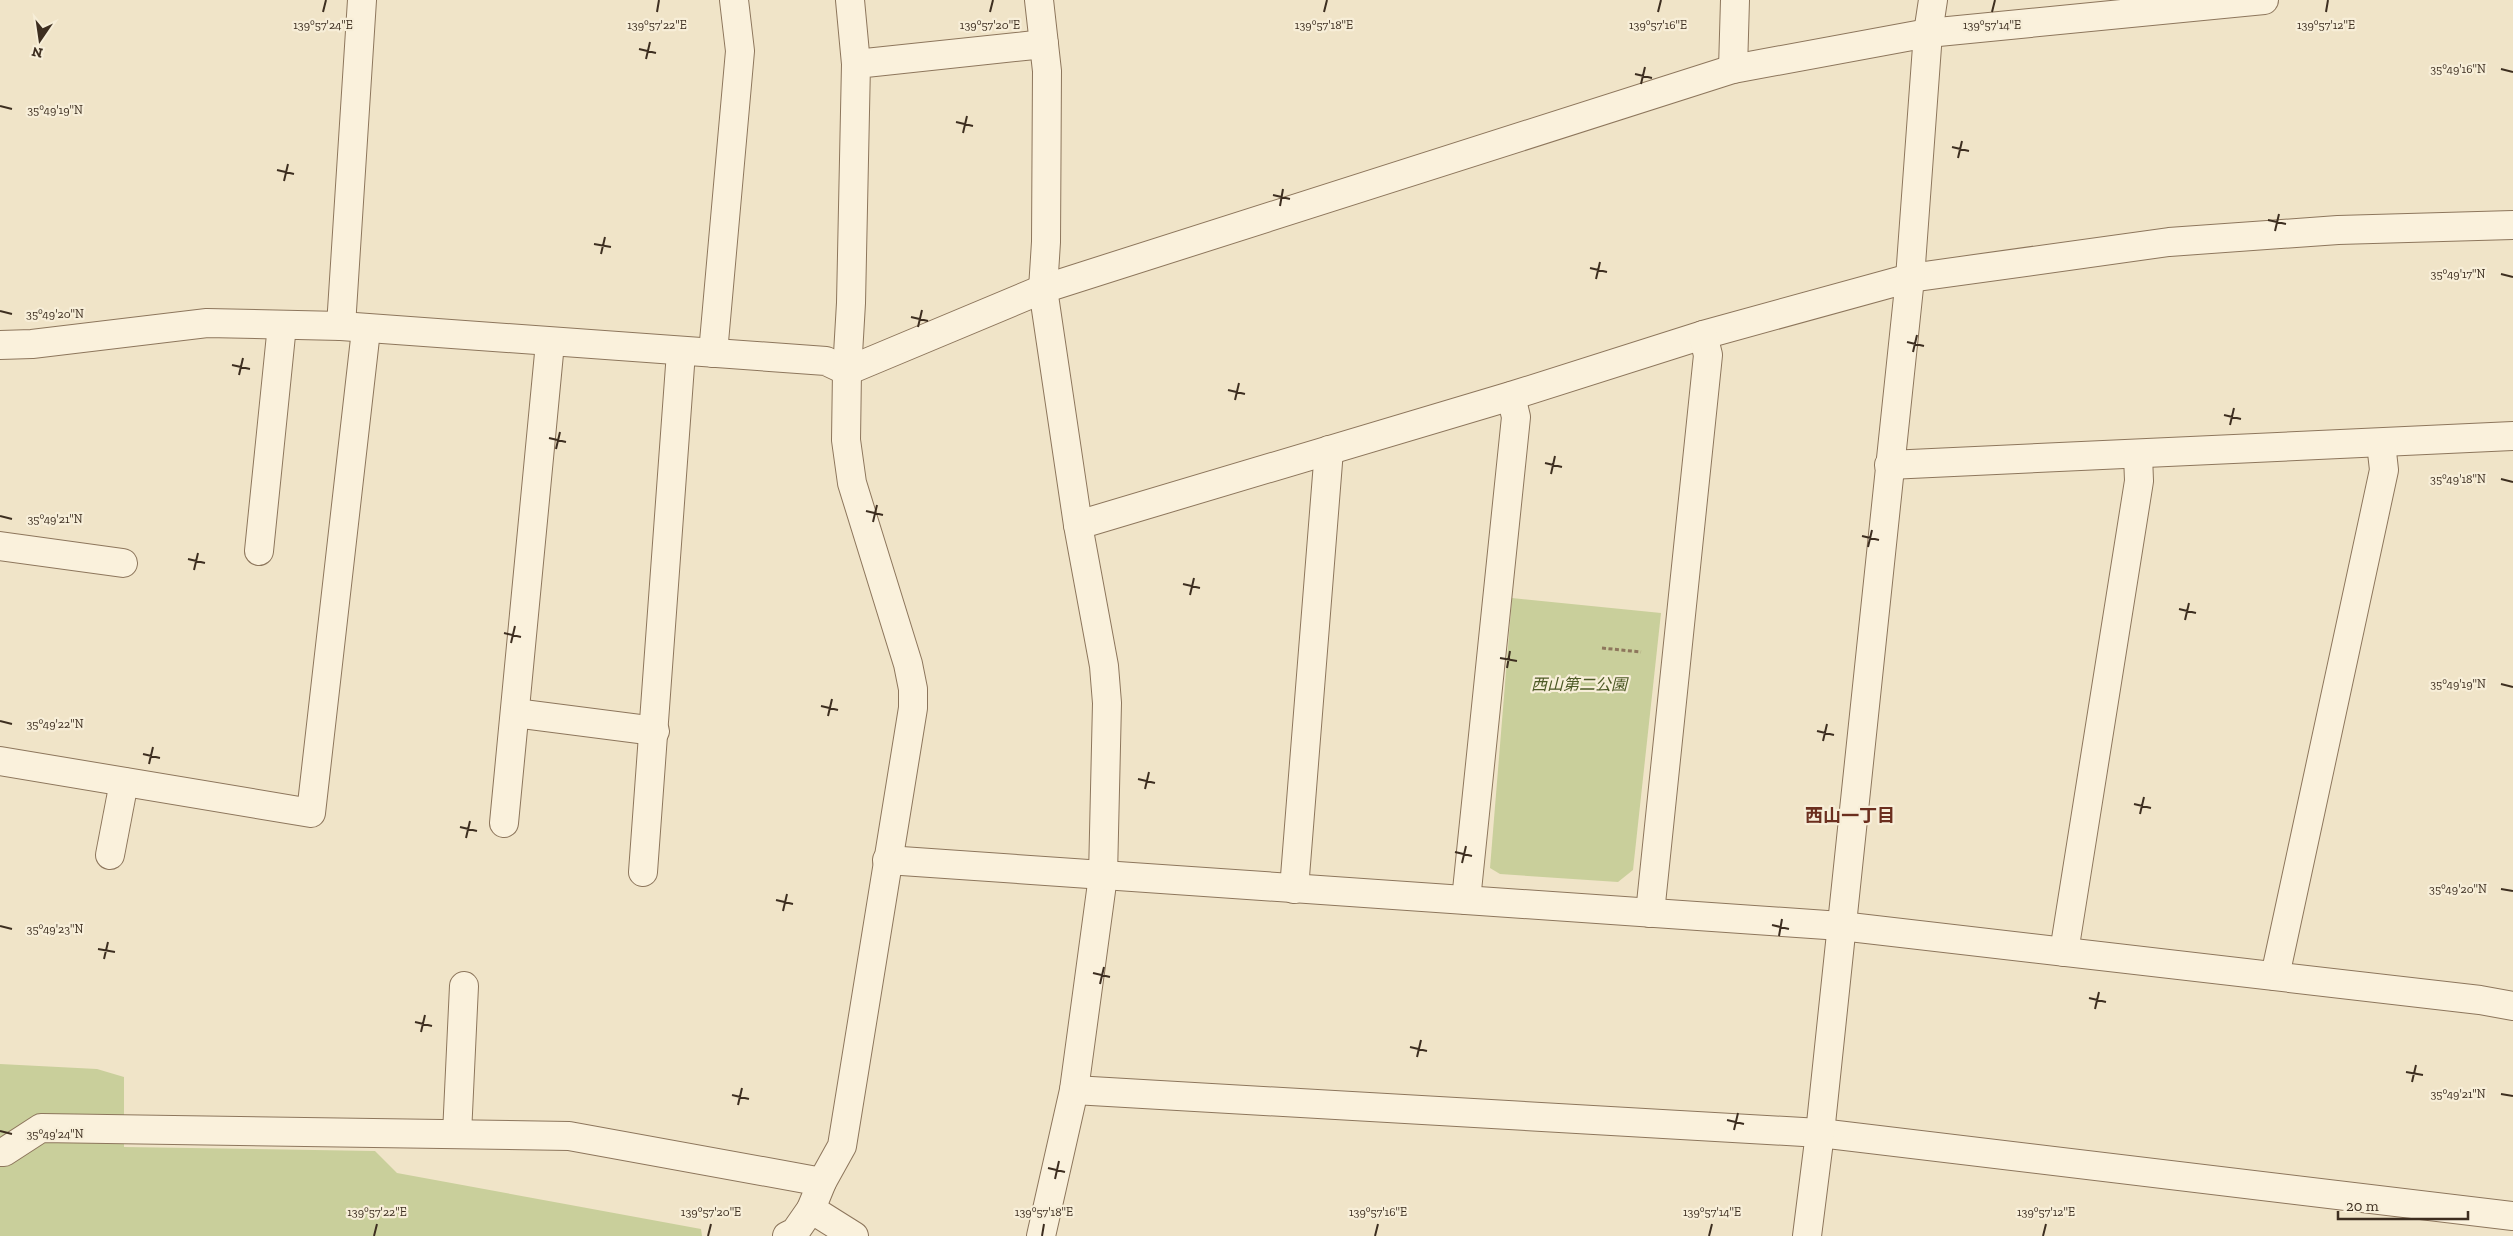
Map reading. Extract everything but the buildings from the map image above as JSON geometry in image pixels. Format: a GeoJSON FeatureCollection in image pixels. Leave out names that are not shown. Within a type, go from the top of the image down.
{"type":"FeatureCollection","features":[{"type":"Feature","properties":{"kind":"street"},"geometry":{"type":"LineString","coordinates":[[0,761],[311,813],[354,328],[362,0]]}},
{"type":"Feature","properties":{"kind":"street"},"geometry":{"type":"LineString","coordinates":[[713,353],[740,51],[734,0]]}},
{"type":"Feature","properties":{"kind":"street"},"geometry":{"type":"LineString","coordinates":[[787,1236],[795,1232],[811,1210],[822,1182],[842,1146],[911,726],[913,688],[908,664],[852,483],[846,440],[847,371],[852,303],[856,64],[850,0]]}},
{"type":"Feature","properties":{"kind":"street"},"geometry":{"type":"LineString","coordinates":[[1040,0],[1047,100],[1046,242],[1043,289],[1078,525],[1104,666],[1107,703],[1103,876],[1074,1090],[1041,1236]]}},
{"type":"Feature","properties":{"kind":"street"},"geometry":{"type":"LineString","coordinates":[[1733,70],[1735,0]]}},
{"type":"Feature","properties":{"kind":"street"},"geometry":{"type":"LineString","coordinates":[[1807,1236],[1820,1133],[1910,278],[1928,33],[1933,0]]}},
{"type":"Feature","properties":{"kind":"street"},"geometry":{"type":"LineString","coordinates":[[0,345],[32,344],[207,323],[282,325],[354,328],[826,361],[847,371],[1043,289],[1733,70],[1928,33],[2264,0]]}},
{"type":"Feature","properties":{"kind":"street"},"geometry":{"type":"LineString","coordinates":[[856,64],[1044,44]]}},
{"type":"Feature","properties":{"kind":"street"},"geometry":{"type":"LineString","coordinates":[[1078,525],[1511,396],[1703,335],[1910,278],[2169,242],[2338,230],[2513,225]]}},
{"type":"Feature","properties":{"kind":"street"},"geometry":{"type":"LineString","coordinates":[[259,551],[282,325]]}},
{"type":"Feature","properties":{"kind":"street"},"geometry":{"type":"LineString","coordinates":[[1650,913],[1708,355],[1703,335]]}},
{"type":"Feature","properties":{"kind":"street"},"geometry":{"type":"LineString","coordinates":[[504,823],[550,343]]}},
{"type":"Feature","properties":{"kind":"street"},"geometry":{"type":"LineString","coordinates":[[643,872],[655,731],[680,352]]}},
{"type":"Feature","properties":{"kind":"street"},"geometry":{"type":"LineString","coordinates":[[1466,900],[1516,417],[1511,396]]}},
{"type":"Feature","properties":{"kind":"street"},"geometry":{"type":"LineString","coordinates":[[1889,465],[2138,455],[2513,436]]}},
{"type":"Feature","properties":{"kind":"street"},"geometry":{"type":"LineString","coordinates":[[2275,976],[2384,470],[2381,443]]}},
{"type":"Feature","properties":{"kind":"street"},"geometry":{"type":"LineString","coordinates":[[1294,889],[1329,450]]}},
{"type":"Feature","properties":{"kind":"street"},"geometry":{"type":"LineString","coordinates":[[2064,952],[2139,481],[2138,455]]}},
{"type":"Feature","properties":{"kind":"street"},"geometry":{"type":"LineString","coordinates":[[0,546],[123,563]]}},
{"type":"Feature","properties":{"kind":"street"},"geometry":{"type":"LineString","coordinates":[[515,713],[655,731]]}},
{"type":"Feature","properties":{"kind":"street"},"geometry":{"type":"LineString","coordinates":[[110,855],[124,782]]}},
{"type":"Feature","properties":{"kind":"street"},"geometry":{"type":"LineString","coordinates":[[888,860],[1841,926],[2480,1000],[2513,1006]]}},
{"type":"Feature","properties":{"kind":"street"},"geometry":{"type":"LineString","coordinates":[[457,1134],[464,986]]}},
{"type":"Feature","properties":{"kind":"street"},"geometry":{"type":"LineString","coordinates":[[1074,1090],[1820,1133],[2513,1216]]}},
{"type":"Feature","properties":{"kind":"street"},"geometry":{"type":"LineString","coordinates":[[0,1152],[4,1152],[41,1128],[569,1136],[822,1182]]}},
{"type":"Feature","properties":{"kind":"street"},"geometry":{"type":"LineString","coordinates":[[811,1210],[854,1236]]}},
{"type":"Feature","properties":{"kind":"green space","name":"西山第二公園"},"geometry":{"type":"Polygon","coordinates":[[[1512,598],[1661,613],[1633,870],[1618,882],[1500,874],[1490,868],[1512,598]]]}},
{"type":"Feature","properties":{"kind":"green space"},"geometry":{"type":"Polygon","coordinates":[[[0,1064],[97,1069],[124,1077],[124,1147],[375,1151],[397,1173],[701,1229],[702,1236],[0,1236],[0,1064]]]}},
{"type":"Feature","properties":{"kind":"district","name":"西山一丁目"},"geometry":{"type":"Point","coordinates":[1850,816]}}]}
